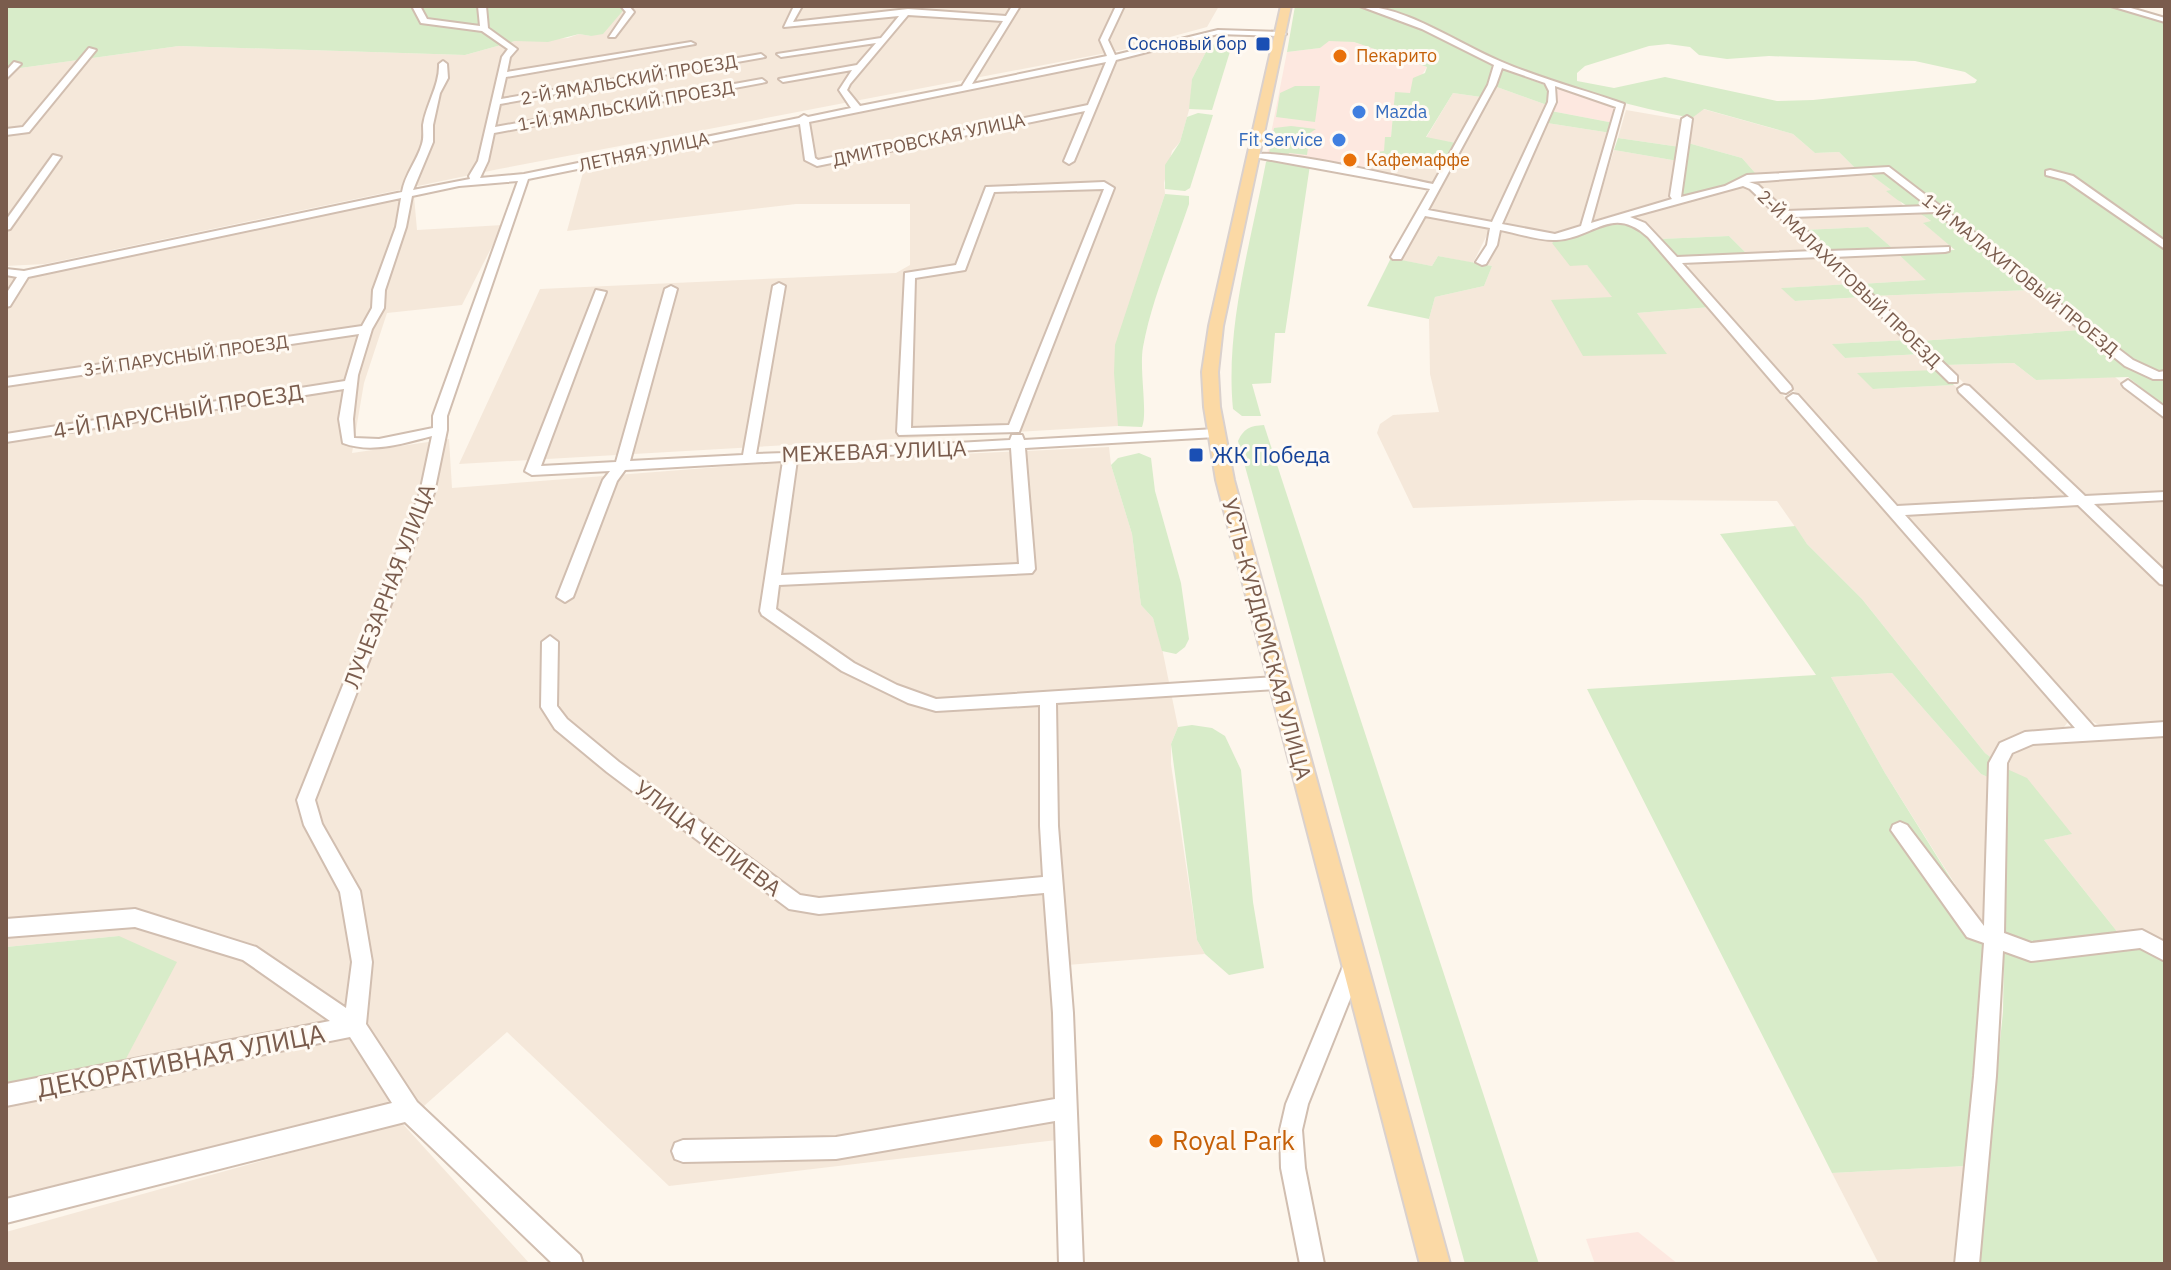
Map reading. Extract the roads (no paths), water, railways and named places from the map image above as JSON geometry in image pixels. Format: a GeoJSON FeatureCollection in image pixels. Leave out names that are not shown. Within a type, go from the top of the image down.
{"type":"FeatureCollection","features":[{"type":"Feature","properties":{"kind":"main road","name":"УСТЬ-КУРДЮМСКАЯ УЛИЦА"},"geometry":{"type":"LineString","coordinates":[[1286,6],[1216,326],[1210,372],[1216,433],[1277,683],[1435,1264]]}},
{"type":"Feature","properties":{"kind":"street"},"geometry":{"type":"LineString","coordinates":[[416,6],[424,21],[484,29],[513,49],[506,57],[483,161],[474,176],[476,182]]}},
{"type":"Feature","properties":{"kind":"street"},"geometry":{"type":"LineString","coordinates":[[482,6],[484,29]]}},
{"type":"Feature","properties":{"kind":"street"},"geometry":{"type":"LineString","coordinates":[[612,35],[630,12],[625,6]]}},
{"type":"Feature","properties":{"kind":"street"},"geometry":{"type":"LineString","coordinates":[[798,6],[787,25],[909,10],[1008,19]]}},
{"type":"Feature","properties":{"kind":"street"},"geometry":{"type":"LineString","coordinates":[[966,86],[1016,6]]}},
{"type":"Feature","properties":{"kind":"street"},"geometry":{"type":"LineString","coordinates":[[1069,161],[1112,58],[1104,40],[1120,6]]}},
{"type":"Feature","properties":{"kind":"street"},"geometry":{"type":"LineString","coordinates":[[1364,6],[1425,27],[1499,64],[1617,103],[1622,109],[1585,224],[1588,227]]}},
{"type":"Feature","properties":{"kind":"street"},"geometry":{"type":"LineString","coordinates":[[2115,6],[2165,20]]}},
{"type":"Feature","properties":{"kind":"street"},"geometry":{"type":"LineString","coordinates":[[859,110],[843,90],[858,67],[909,10]]}},
{"type":"Feature","properties":{"kind":"street"},"geometry":{"type":"LineString","coordinates":[[2151,16],[2165,10]]}},
{"type":"Feature","properties":{"kind":"street","name":"ЛЕТНЯЯ УЛИЦА"},"geometry":{"type":"LineString","coordinates":[[6,272],[24,274],[407,193],[524,177],[1112,58],[1218,32],[1282,34]]}},
{"type":"Feature","properties":{"kind":"street"},"geometry":{"type":"LineString","coordinates":[[781,54],[881,40]]}},
{"type":"Feature","properties":{"kind":"street"},"geometry":{"type":"LineString","coordinates":[[502,75],[691,44]]}},
{"type":"Feature","properties":{"kind":"street"},"geometry":{"type":"LineString","coordinates":[[6,132],[26,130],[92,50]]}},
{"type":"Feature","properties":{"kind":"street","name":"2-Й ЯМАЛЬСКИЙ ПРОЕЗД"},"geometry":{"type":"LineString","coordinates":[[497,102],[761,57]]}},
{"type":"Feature","properties":{"kind":"street"},"geometry":{"type":"LineString","coordinates":[[6,76],[17,64]]}},
{"type":"Feature","properties":{"kind":"street"},"geometry":{"type":"LineString","coordinates":[[440,430],[388,441],[353,444],[348,440],[346,419],[351,384],[366,329],[378,308],[379,290],[401,227],[407,193],[428,142],[428,125],[436,93],[444,78],[443,64]]}},
{"type":"Feature","properties":{"kind":"street"},"geometry":{"type":"LineString","coordinates":[[1397,257],[1492,85],[1499,64]]}},
{"type":"Feature","properties":{"kind":"street"},"geometry":{"type":"LineString","coordinates":[[783,79],[858,67]]}},
{"type":"Feature","properties":{"kind":"street","name":"1-Й ЯМАЛЬСКИЙ ПРОЕЗД"},"geometry":{"type":"LineString","coordinates":[[490,131],[762,82]]}},
{"type":"Feature","properties":{"kind":"street"},"geometry":{"type":"LineString","coordinates":[[1482,262],[1552,102],[1553,91],[1549,83]]}},
{"type":"Feature","properties":{"kind":"street","name":"ДМИТРОВСКАЯ УЛИЦА"},"geometry":{"type":"LineString","coordinates":[[804,118],[810,160],[817,163],[1092,107]]}},
{"type":"Feature","properties":{"kind":"street"},"geometry":{"type":"LineString","coordinates":[[1678,200],[1675,196],[1687,119]]}},
{"type":"Feature","properties":{"kind":"street"},"geometry":{"type":"LineString","coordinates":[[1254,156],[1284,158],[1435,187]]}},
{"type":"Feature","properties":{"kind":"street"},"geometry":{"type":"LineString","coordinates":[[6,227],[56,157]]}},
{"type":"Feature","properties":{"kind":"street","name":"1-Й МАЛАХИТОВЫЙ ПРОЕЗД"},"geometry":{"type":"LineString","coordinates":[[1743,183],[1747,178],[1757,176],[1886,169],[1940,209],[2129,363],[2161,375]]}},
{"type":"Feature","properties":{"kind":"street"},"geometry":{"type":"LineString","coordinates":[[2050,173],[2069,178],[2165,246]]}},
{"type":"Feature","properties":{"kind":"street","name":"ЛУЧЕЗАРНАЯ УЛИЦА"},"geometry":{"type":"LineString","coordinates":[[355,1026],[362,962],[350,891],[313,825],[306,800],[427,493],[440,416],[524,177]]}},
{"type":"Feature","properties":{"kind":"street"},"geometry":{"type":"LineString","coordinates":[[1421,212],[1555,237],[1743,183]]}},
{"type":"Feature","properties":{"kind":"street","name":"2-Й МАЛАХИТОВЫЙ ПРОЕЗД"},"geometry":{"type":"LineString","coordinates":[[1743,183],[1754,187],[1783,214],[2165,580]]}},
{"type":"Feature","properties":{"kind":"street"},"geometry":{"type":"LineString","coordinates":[[773,580],[1027,569],[1020,445],[1014,429],[1108,186],[990,189],[961,268],[909,275],[902,450]]}},
{"type":"Feature","properties":{"kind":"street"},"geometry":{"type":"LineString","coordinates":[[1783,214],[1940,209]]}},
{"type":"Feature","properties":{"kind":"street"},"geometry":{"type":"LineString","coordinates":[[1619,217],[1641,225],[1675,260],[2089,732]]}},
{"type":"Feature","properties":{"kind":"street"},"geometry":{"type":"LineString","coordinates":[[1675,260],[1945,249]]}},
{"type":"Feature","properties":{"kind":"street"},"geometry":{"type":"LineString","coordinates":[[6,304],[24,274]]}},
{"type":"Feature","properties":{"kind":"street"},"geometry":{"type":"LineString","coordinates":[[749,457],[779,286]]}},
{"type":"Feature","properties":{"kind":"street"},"geometry":{"type":"LineString","coordinates":[[565,597],[610,480],[622,465],[671,289]]}},
{"type":"Feature","properties":{"kind":"street","name":"МЕЖЕВАЯ УЛИЦА"},"geometry":{"type":"LineString","coordinates":[[600,292],[532,471],[791,454],[1216,433]]}},
{"type":"Feature","properties":{"kind":"street","name":"3-Й ПАРУСНЫЙ ПРОЕЗД"},"geometry":{"type":"LineString","coordinates":[[6,382],[366,329]]}},
{"type":"Feature","properties":{"kind":"street","name":"4-Й ПАРУСНЫЙ ПРОЕЗД"},"geometry":{"type":"LineString","coordinates":[[6,438],[351,384]]}},
{"type":"Feature","properties":{"kind":"street"},"geometry":{"type":"LineString","coordinates":[[2128,384],[2165,414]]}},
{"type":"Feature","properties":{"kind":"street"},"geometry":{"type":"LineString","coordinates":[[904,432],[1014,429]]}},
{"type":"Feature","properties":{"kind":"street"},"geometry":{"type":"LineString","coordinates":[[791,454],[768,611],[796,633],[892,690],[936,705],[1277,683]]}},
{"type":"Feature","properties":{"kind":"street"},"geometry":{"type":"LineString","coordinates":[[1893,511],[2165,496]]}},
{"type":"Feature","properties":{"kind":"street","name":"УЛИЦА ЧЕЛИЕВА"},"geometry":{"type":"LineString","coordinates":[[550,642],[549,707],[561,724],[613,767],[796,903],[819,906],[1053,884]]}},
{"type":"Feature","properties":{"kind":"street"},"geometry":{"type":"LineString","coordinates":[[1048,698],[1049,826],[1067,1108],[1071,1264]]}},
{"type":"Feature","properties":{"kind":"street"},"geometry":{"type":"LineString","coordinates":[[1967,1264],[1984,1116],[1994,940],[1998,763],[2006,748],[2031,737],[2165,729]]}},
{"type":"Feature","properties":{"kind":"street"},"geometry":{"type":"LineString","coordinates":[[1900,830],[1974,931],[2031,952],[2142,939],[2165,952]]}},
{"type":"Feature","properties":{"kind":"street"},"geometry":{"type":"LineString","coordinates":[[6,928],[135,918],[249,953],[355,1026],[409,1110],[571,1264]]}},
{"type":"Feature","properties":{"kind":"street"},"geometry":{"type":"LineString","coordinates":[[1312,1264],[1293,1168],[1291,1130],[1297,1104],[1354,963]]}},
{"type":"Feature","properties":{"kind":"street","name":"ДЕКОРАТИВНАЯ УЛИЦА"},"geometry":{"type":"LineString","coordinates":[[6,1095],[355,1026]]}},
{"type":"Feature","properties":{"kind":"street"},"geometry":{"type":"LineString","coordinates":[[683,1151],[836,1148],[1067,1108]]}},
{"type":"Feature","properties":{"kind":"street"},"geometry":{"type":"LineString","coordinates":[[6,1211],[409,1110]]}},
{"type":"Feature","properties":{"kind":"place","name":"Сосновый бор"},"geometry":{"type":"Point","coordinates":[1263,44]}},
{"type":"Feature","properties":{"kind":"place","name":"Пекарито"},"geometry":{"type":"Point","coordinates":[1340,56]}},
{"type":"Feature","properties":{"kind":"place","name":"Mazda"},"geometry":{"type":"Point","coordinates":[1359,112]}},
{"type":"Feature","properties":{"kind":"place","name":"Fit Service"},"geometry":{"type":"Point","coordinates":[1339,140]}},
{"type":"Feature","properties":{"kind":"place","name":"Кафемаффе"},"geometry":{"type":"Point","coordinates":[1350,160]}},
{"type":"Feature","properties":{"kind":"place","name":"ЖК Победа"},"geometry":{"type":"Point","coordinates":[1196,455]}},
{"type":"Feature","properties":{"kind":"place","name":"Royal Park"},"geometry":{"type":"Point","coordinates":[1156,1141]}}]}
